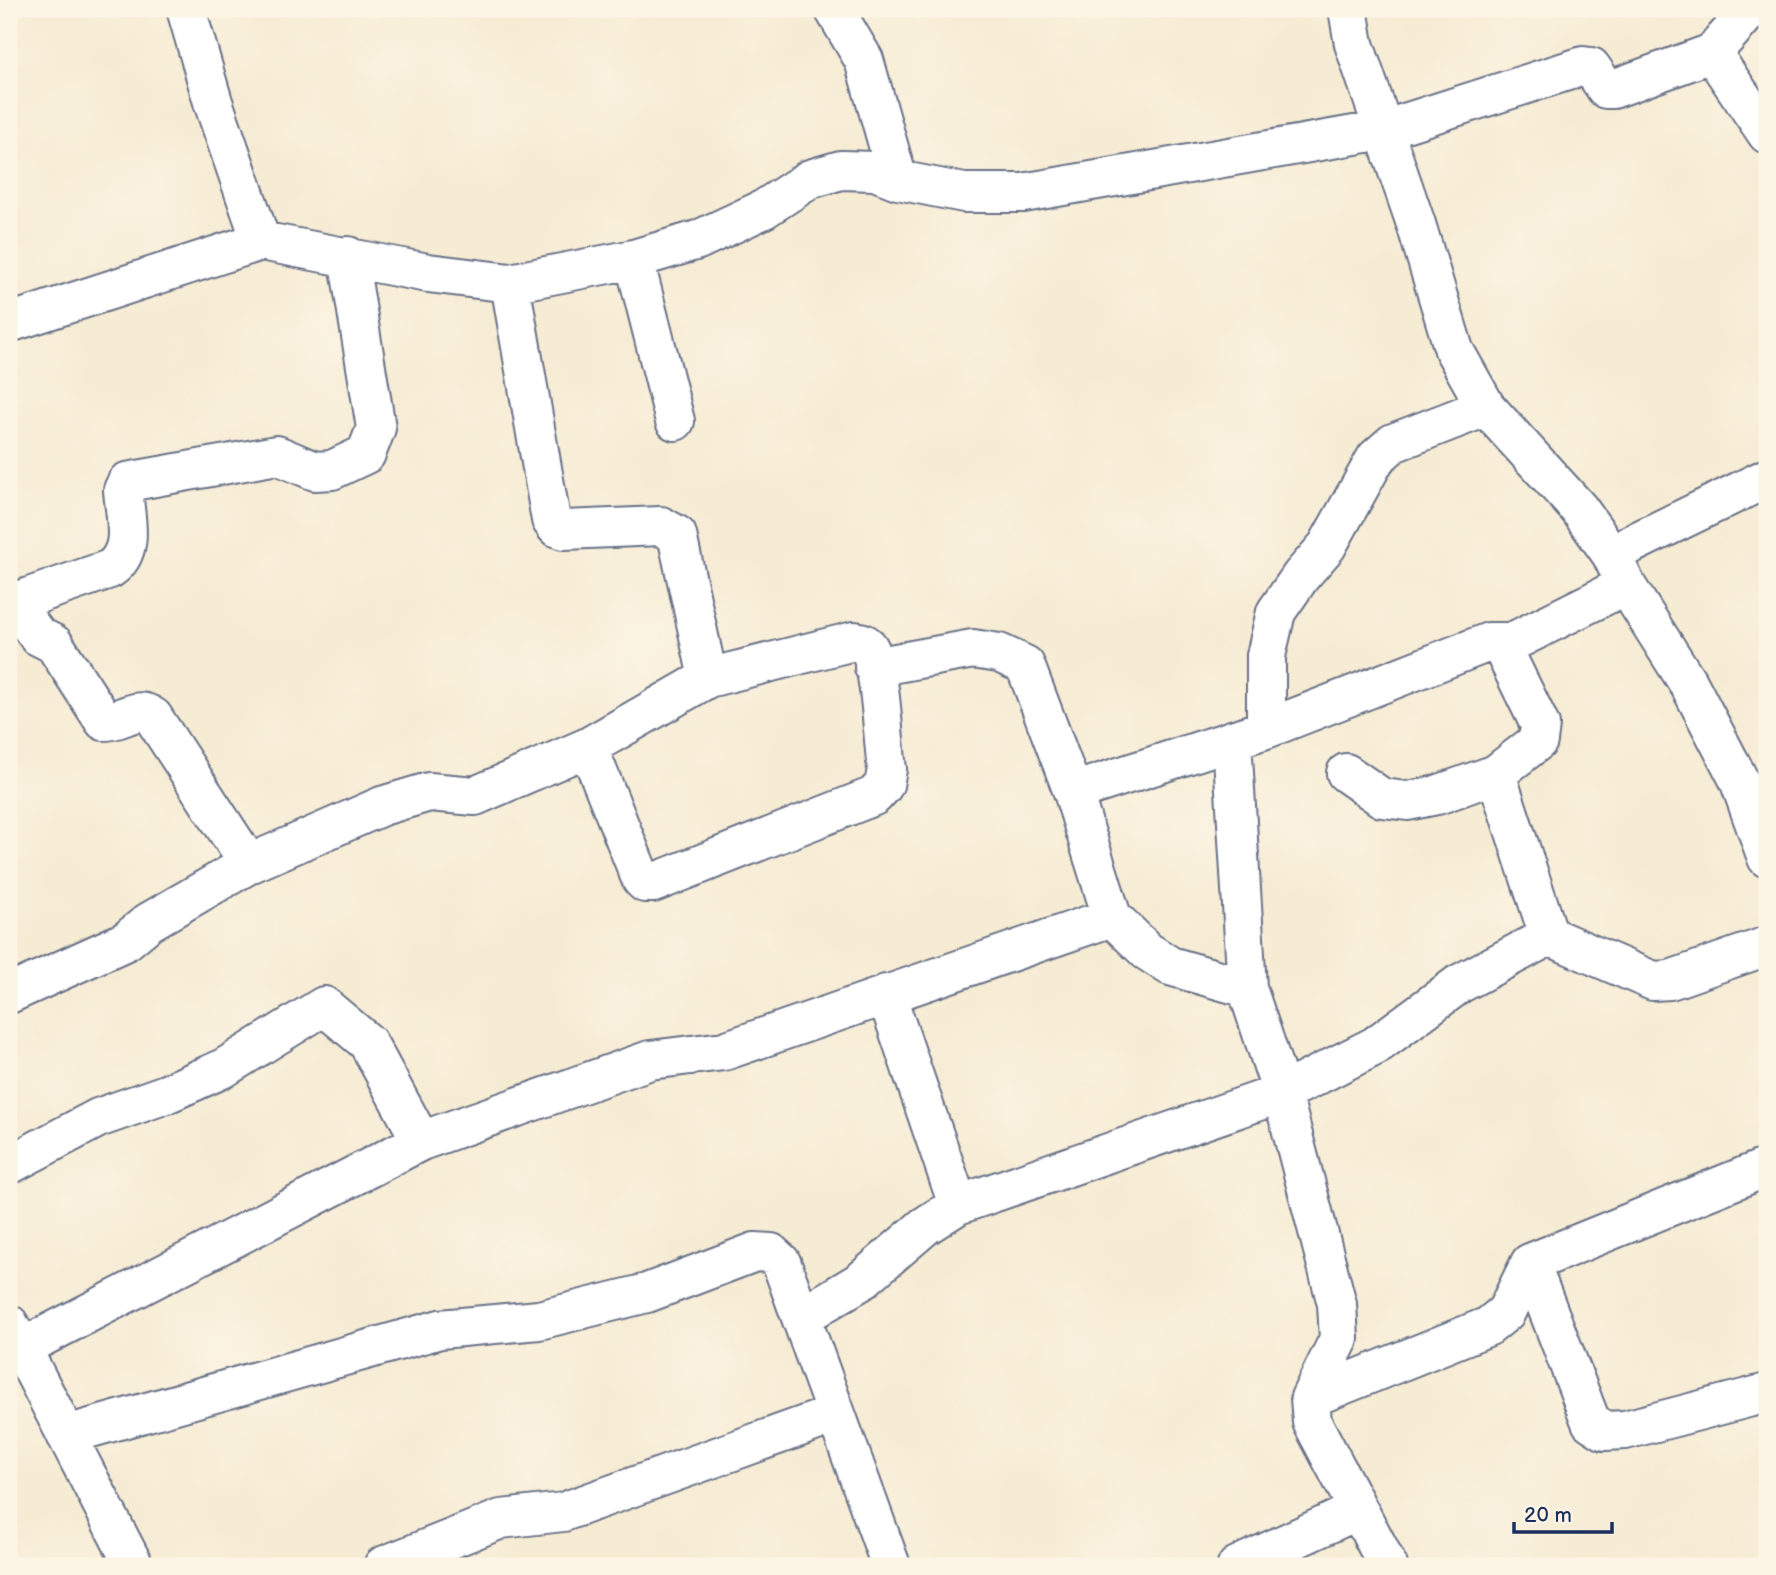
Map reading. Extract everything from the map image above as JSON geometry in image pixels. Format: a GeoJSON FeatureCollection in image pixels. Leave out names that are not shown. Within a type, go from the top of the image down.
{"type":"FeatureCollection","features":[{"type":"Feature","properties":{"kind":"street"},"geometry":{"type":"LineString","coordinates":[[186,9],[213,102],[261,241]]}},
{"type":"Feature","properties":{"kind":"street"},"geometry":{"type":"LineString","coordinates":[[834,9],[864,60],[898,180]]}},
{"type":"Feature","properties":{"kind":"street"},"geometry":{"type":"LineString","coordinates":[[1348,9],[1354,44],[1454,350],[1486,407],[1579,509],[1619,570],[1690,686],[1739,780],[1767,858]]}},
{"type":"Feature","properties":{"kind":"street"},"geometry":{"type":"LineString","coordinates":[[9,323],[261,241],[428,273],[510,283],[634,259],[698,240],[764,209],[810,179],[842,170],[875,171],[898,180],[964,193],[1023,193],[1383,130],[1583,66],[1591,67],[1606,89],[1613,89],[1731,25],[1767,134]]}},
{"type":"Feature","properties":{"kind":"street"},"geometry":{"type":"LineString","coordinates":[[249,864],[153,717],[145,712],[134,711],[114,722],[104,721],[54,643],[38,636],[11,604],[110,569],[122,561],[128,550],[124,490],[127,482],[277,455],[315,471],[332,470],[366,454],[376,428],[348,256]]}},
{"type":"Feature","properties":{"kind":"street"},"geometry":{"type":"LineString","coordinates":[[634,259],[675,421]]}},
{"type":"Feature","properties":{"kind":"street"},"geometry":{"type":"LineString","coordinates":[[510,283],[551,520],[556,527],[564,530],[661,526],[677,535],[708,678]]}},
{"type":"Feature","properties":{"kind":"street"},"geometry":{"type":"LineString","coordinates":[[1388,1566],[1311,1422],[1310,1398],[1339,1339],[1337,1304],[1282,1093],[1247,988],[1249,735],[1276,612],[1301,576],[1328,546],[1376,458],[1393,443],[1486,407]]}},
{"type":"Feature","properties":{"kind":"street"},"geometry":{"type":"LineString","coordinates":[[1073,792],[1249,735],[1489,642],[1512,642],[1619,570],[1767,478]]}},
{"type":"Feature","properties":{"kind":"street"},"geometry":{"type":"LineString","coordinates":[[9,994],[126,941],[149,922],[249,864],[382,806],[429,792],[475,796],[589,747],[708,678],[854,641],[869,648],[874,667],[887,769],[884,785],[874,796],[653,883],[646,883],[641,878],[589,747]]}},
{"type":"Feature","properties":{"kind":"street"},"geometry":{"type":"LineString","coordinates":[[1346,774],[1382,799],[1408,801],[1437,795],[1496,774],[1538,741],[1542,733],[1500,643]]}},
{"type":"Feature","properties":{"kind":"street"},"geometry":{"type":"LineString","coordinates":[[874,667],[972,649],[999,653],[1025,665],[1073,792],[1112,917],[1147,951],[1170,966],[1247,988]]}},
{"type":"Feature","properties":{"kind":"street"},"geometry":{"type":"LineString","coordinates":[[1496,774],[1549,936],[1653,981],[1670,980],[1767,946]]}},
{"type":"Feature","properties":{"kind":"street"},"geometry":{"type":"LineString","coordinates":[[134,1566],[15,1336],[421,1141],[650,1060],[724,1051],[1112,917]]}},
{"type":"Feature","properties":{"kind":"street"},"geometry":{"type":"LineString","coordinates":[[801,1317],[861,1281],[925,1226],[958,1205],[1282,1093],[1375,1046],[1460,984],[1549,936]]}},
{"type":"Feature","properties":{"kind":"street"},"geometry":{"type":"LineString","coordinates":[[887,994],[958,1205]]}},
{"type":"Feature","properties":{"kind":"street"},"geometry":{"type":"LineString","coordinates":[[9,1165],[98,1118],[166,1094],[224,1068],[324,1006],[368,1042],[421,1141]]}},
{"type":"Feature","properties":{"kind":"street"},"geometry":{"type":"LineString","coordinates":[[1310,1398],[1489,1326],[1506,1312],[1530,1263],[1767,1167]]}},
{"type":"Feature","properties":{"kind":"street"},"geometry":{"type":"LineString","coordinates":[[66,1435],[440,1329],[538,1320],[647,1293],[755,1252],[771,1253],[781,1262],[891,1566]]}},
{"type":"Feature","properties":{"kind":"street"},"geometry":{"type":"LineString","coordinates":[[1530,1263],[1591,1422],[1605,1431],[1625,1430],[1767,1393]]}},
{"type":"Feature","properties":{"kind":"street"},"geometry":{"type":"LineString","coordinates":[[383,1566],[501,1519],[564,1512],[836,1415]]}},
{"type":"Feature","properties":{"kind":"street"},"geometry":{"type":"LineString","coordinates":[[1237,1566],[1358,1510]]}}]}
